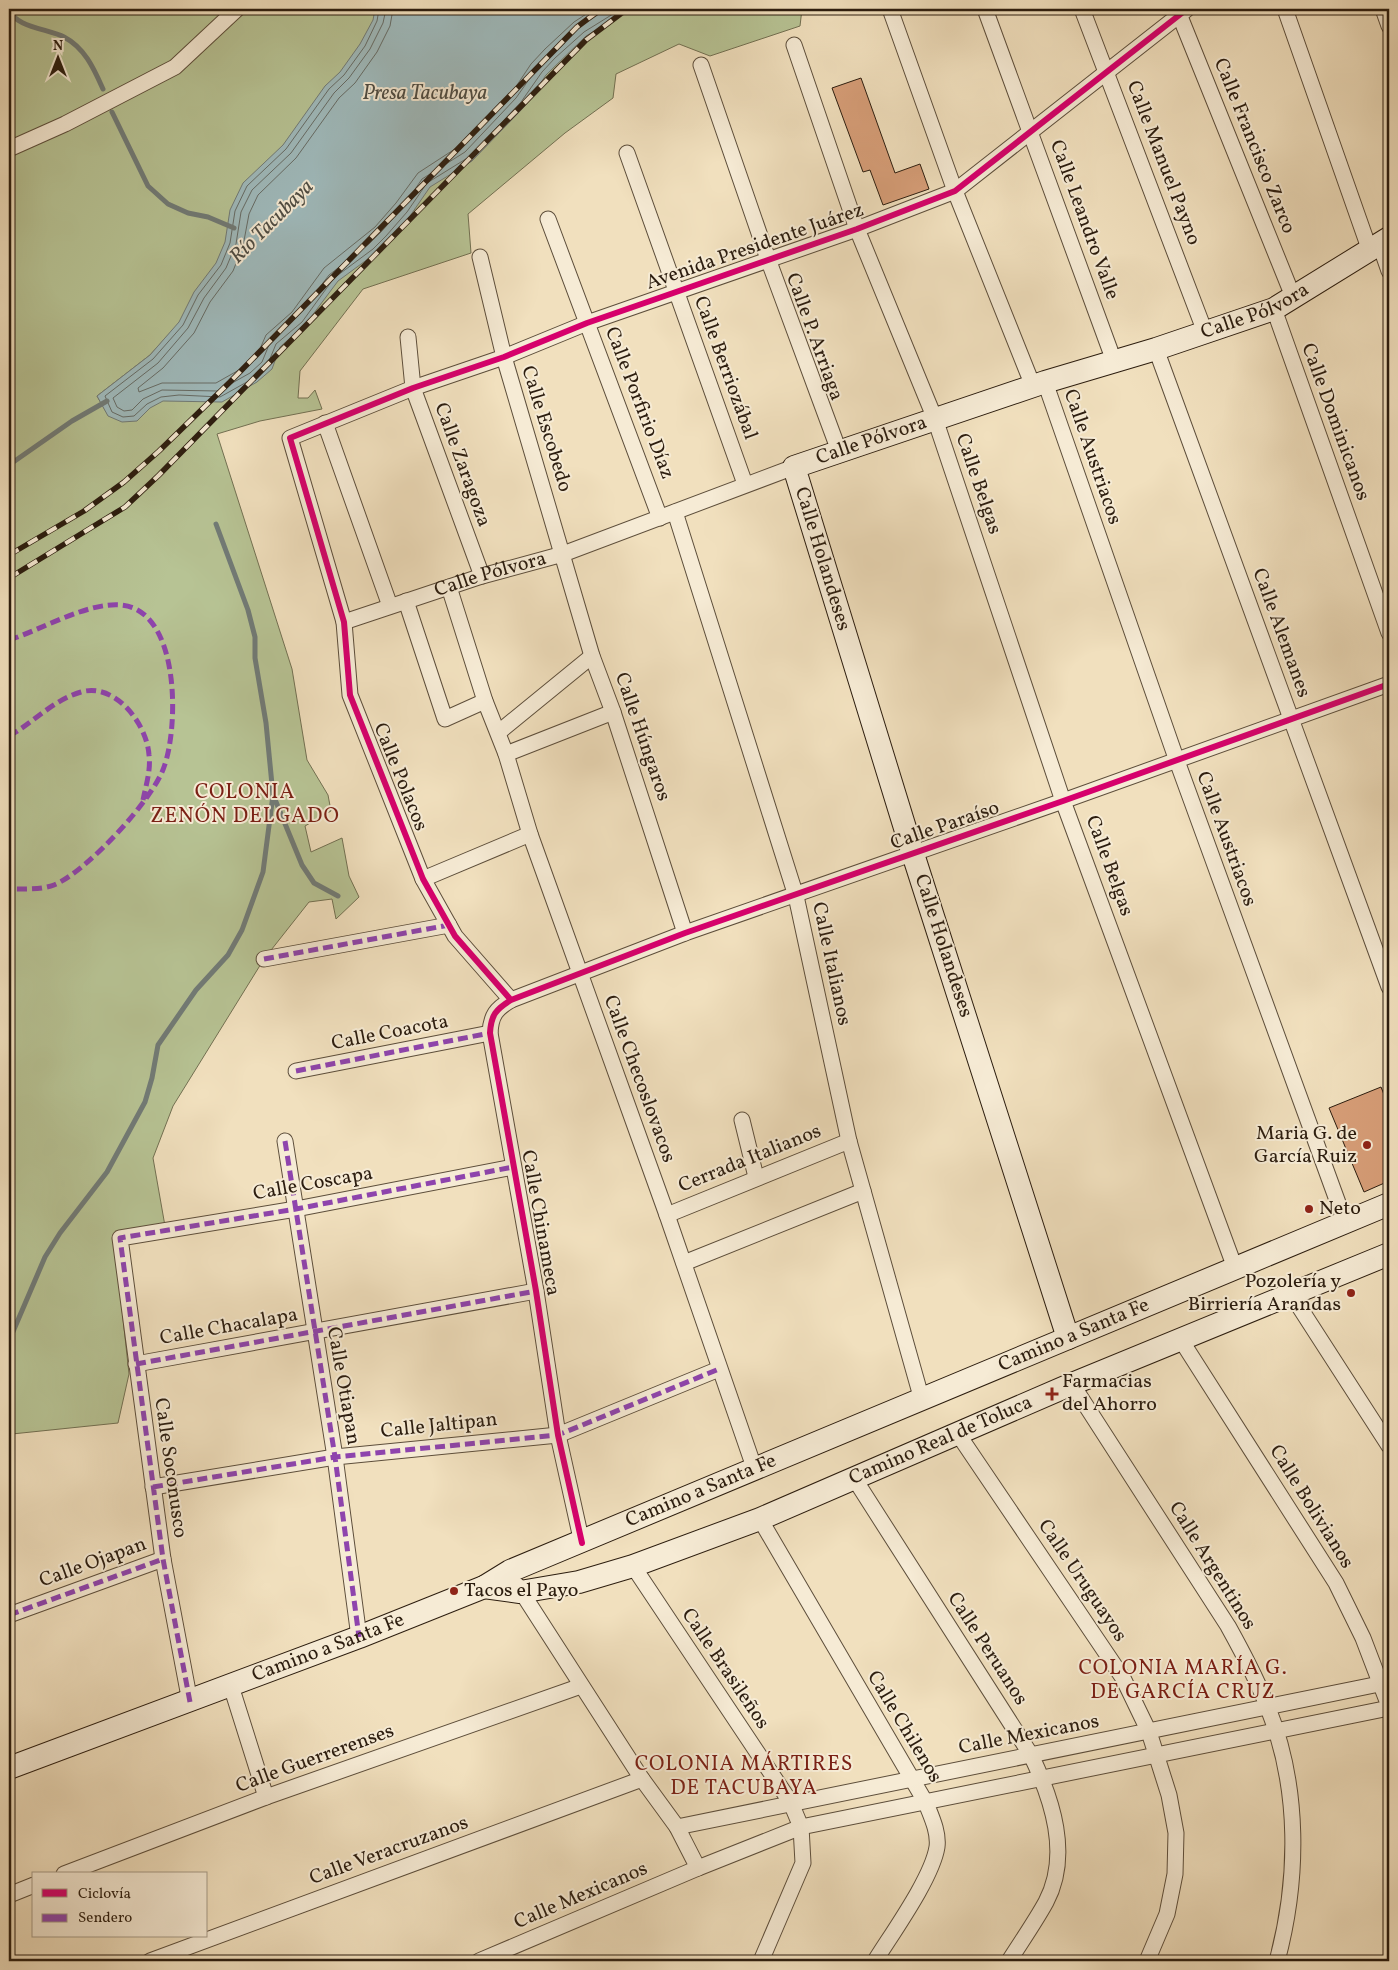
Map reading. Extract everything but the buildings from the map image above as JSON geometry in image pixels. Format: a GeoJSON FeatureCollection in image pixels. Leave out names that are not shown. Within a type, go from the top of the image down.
{"type":"FeatureCollection","features":[{"type":"Feature","properties":{"kind":"main road","name":"Calle Pólvora"},"geometry":{"type":"LineString","coordinates":[[794,467],[1039,384],[1274,309],[1294,299],[1380,245]]}},
{"type":"Feature","properties":{"kind":"main road","name":"Calle Holandeses"},"geometry":{"type":"LineString","coordinates":[[794,467],[914,854],[1068,1338]]}},
{"type":"Feature","properties":{"kind":"main road","name":"Camino a Santa Fe"},"geometry":{"type":"LineString","coordinates":[[9,1768],[359,1638],[484,1587],[510,1571],[582,1543],[1389,1204]]}},
{"type":"Feature","properties":{"kind":"main road","name":"Camino Real de Toluca"},"geometry":{"type":"LineString","coordinates":[[484,1587],[520,1592],[603,1576],[633,1566],[760,1519],[1072,1384],[1389,1254]]}},
{"type":"Feature","properties":{"kind":"street"},"geometry":{"type":"LineString","coordinates":[[9,149],[65,124],[176,67],[238,9]]}},
{"type":"Feature","properties":{"kind":"street","name":"Calle Austriacos"},"geometry":{"type":"LineString","coordinates":[[890,9],[955,191],[1039,384],[1345,1222]]}},
{"type":"Feature","properties":{"kind":"street","name":"Calle Leandro Valle"},"geometry":{"type":"LineString","coordinates":[[985,9],[1114,361]]}},
{"type":"Feature","properties":{"kind":"street","name":"Calle Manuel Payno"},"geometry":{"type":"LineString","coordinates":[[1082,9],[1205,332]]}},
{"type":"Feature","properties":{"kind":"street"},"geometry":{"type":"LineString","coordinates":[[1285,9],[1389,271]]}},
{"type":"Feature","properties":{"kind":"street"},"geometry":{"type":"LineString","coordinates":[[1383,9],[1389,26]]}},
{"type":"Feature","properties":{"kind":"street","name":"Avenida Presidente Juárez"},"geometry":{"type":"LineString","coordinates":[[290,438],[412,388],[504,357],[587,323],[857,229],[955,191],[1181,11]]}},
{"type":"Feature","properties":{"kind":"street","name":"Calle Francisco Zarco"},"geometry":{"type":"LineString","coordinates":[[1181,11],[1294,299]]}},
{"type":"Feature","properties":{"kind":"street","name":"Calle Belgas"},"geometry":{"type":"LineString","coordinates":[[794,45],[857,229],[935,419],[1064,801],[1235,1268]]}},
{"type":"Feature","properties":{"kind":"street","name":"Calle P. Arriaga"},"geometry":{"type":"LineString","coordinates":[[702,65],[768,259],[839,451]]}},
{"type":"Feature","properties":{"kind":"street","name":"Calle Berriozábal"},"geometry":{"type":"LineString","coordinates":[[627,153],[745,484]]}},
{"type":"Feature","properties":{"kind":"street","name":"Calle Porfirio Díaz"},"geometry":{"type":"LineString","coordinates":[[548,218],[587,323],[667,515]]}},
{"type":"Feature","properties":{"kind":"street","name":"Calle Escobedo"},"geometry":{"type":"LineString","coordinates":[[480,257],[504,357],[563,554]]}},
{"type":"Feature","properties":{"kind":"street","name":"Calle Dominicanos"},"geometry":{"type":"LineString","coordinates":[[1274,309],[1389,633]]}},
{"type":"Feature","properties":{"kind":"street","name":"Calle Zaragoza"},"geometry":{"type":"LineString","coordinates":[[408,337],[412,388],[482,576]]}},
{"type":"Feature","properties":{"kind":"street","name":"Calle Alemanes"},"geometry":{"type":"LineString","coordinates":[[1156,348],[1389,987]]}},
{"type":"Feature","properties":{"kind":"street"},"geometry":{"type":"LineString","coordinates":[[325,423],[390,606]]}},
{"type":"Feature","properties":{"kind":"street","name":"Calle Polacos"},"geometry":{"type":"LineString","coordinates":[[290,438],[344,622],[350,695],[424,880],[452,930]]}},
{"type":"Feature","properties":{"kind":"street","name":"Calle Pólvora"},"geometry":{"type":"LineString","coordinates":[[344,622],[482,576],[563,554],[794,467]]}},
{"type":"Feature","properties":{"kind":"street","name":"Calle Italianos"},"geometry":{"type":"LineString","coordinates":[[667,515],[796,896],[849,1141],[922,1400]]}},
{"type":"Feature","properties":{"kind":"street","name":"Calle Húngaros"},"geometry":{"type":"LineString","coordinates":[[563,554],[592,656],[613,712],[685,933]]}},
{"type":"Feature","properties":{"kind":"street","name":"Calle Checoslovacos"},"geometry":{"type":"LineString","coordinates":[[449,587],[485,701],[499,732],[530,834],[684,1263],[755,1470]]}},
{"type":"Feature","properties":{"kind":"street"},"geometry":{"type":"LineString","coordinates":[[406,600],[445,719],[485,701]]}},
{"type":"Feature","properties":{"kind":"street"},"geometry":{"type":"LineString","coordinates":[[499,732],[592,656]]}},
{"type":"Feature","properties":{"kind":"street","name":"Calle Paraíso"},"geometry":{"type":"LineString","coordinates":[[511,1000],[685,933],[796,896],[1389,684]]}},
{"type":"Feature","properties":{"kind":"street"},"geometry":{"type":"LineString","coordinates":[[506,754],[613,712]]}},
{"type":"Feature","properties":{"kind":"street"},"geometry":{"type":"LineString","coordinates":[[424,880],[530,834]]}},
{"type":"Feature","properties":{"kind":"street"},"geometry":{"type":"LineString","coordinates":[[264,960],[452,930],[511,1000]]}},
{"type":"Feature","properties":{"kind":"street","name":"Calle Chinameca"},"geometry":{"type":"LineString","coordinates":[[511,1000],[497,1008],[491,1022],[490,1033],[536,1291],[558,1435],[582,1543]]}},
{"type":"Feature","properties":{"kind":"street","name":"Calle Coacota"},"geometry":{"type":"LineString","coordinates":[[296,1071],[490,1033]]}},
{"type":"Feature","properties":{"kind":"street"},"geometry":{"type":"LineString","coordinates":[[742,1120],[756,1177]]}},
{"type":"Feature","properties":{"kind":"street","name":"Calle Otiapan"},"geometry":{"type":"LineString","coordinates":[[286,1141],[314,1332],[335,1457],[359,1638]]}},
{"type":"Feature","properties":{"kind":"street","name":"Cerrada Italianos"},"geometry":{"type":"LineString","coordinates":[[667,1215],[756,1177],[849,1141]]}},
{"type":"Feature","properties":{"kind":"street","name":"Calle Coscapa"},"geometry":{"type":"LineString","coordinates":[[120,1238],[296,1209],[513,1167]]}},
{"type":"Feature","properties":{"kind":"street"},"geometry":{"type":"LineString","coordinates":[[684,1263],[863,1191]]}},
{"type":"Feature","properties":{"kind":"street","name":"Calle Soconusco"},"geometry":{"type":"LineString","coordinates":[[120,1238],[163,1559],[190,1702]]}},
{"type":"Feature","properties":{"kind":"street","name":"Calle Chacalapa"},"geometry":{"type":"LineString","coordinates":[[136,1364],[536,1291]]}},
{"type":"Feature","properties":{"kind":"street"},"geometry":{"type":"LineString","coordinates":[[1291,1294],[1389,1446]]}},
{"type":"Feature","properties":{"kind":"street","name":"Calle Bolivianos"},"geometry":{"type":"LineString","coordinates":[[1181,1340],[1336,1583],[1385,1682],[1389,1707]]}},
{"type":"Feature","properties":{"kind":"street","name":"Calle Jaltipan"},"geometry":{"type":"LineString","coordinates":[[153,1487],[335,1457],[558,1435],[719,1369]]}},
{"type":"Feature","properties":{"kind":"street","name":"Calle Argentinos"},"geometry":{"type":"LineString","coordinates":[[1072,1384],[1228,1626],[1248,1663],[1268,1708],[1287,1774],[1293,1820],[1290,1887],[1277,1961]]}},
{"type":"Feature","properties":{"kind":"street","name":"Calle Uruguayos"},"geometry":{"type":"LineString","coordinates":[[958,1434],[1123,1678],[1149,1732],[1169,1796],[1176,1833],[1175,1874],[1167,1914],[1147,1961]]}},
{"type":"Feature","properties":{"kind":"street","name":"Calle Peruanos"},"geometry":{"type":"LineString","coordinates":[[854,1478],[1031,1754],[1043,1779],[1055,1819],[1058,1848],[1055,1876],[1046,1901],[1009,1961]]}},
{"type":"Feature","properties":{"kind":"street","name":"Calle Chilenos"},"geometry":{"type":"LineString","coordinates":[[760,1519],[926,1803],[934,1824],[937,1845],[932,1868],[875,1961]]}},
{"type":"Feature","properties":{"kind":"street","name":"Calle Ojapan"},"geometry":{"type":"LineString","coordinates":[[9,1615],[163,1559]]}},
{"type":"Feature","properties":{"kind":"street","name":"Calle Brasileños"},"geometry":{"type":"LineString","coordinates":[[633,1566],[791,1804],[801,1827],[803,1863],[759,1960]]}},
{"type":"Feature","properties":{"kind":"street"},"geometry":{"type":"LineString","coordinates":[[510,1571],[520,1592],[581,1686],[642,1779],[677,1827],[698,1868]]}},
{"type":"Feature","properties":{"kind":"street","name":"Calle Mexicanos"},"geometry":{"type":"LineString","coordinates":[[677,1827],[1031,1754],[1268,1708],[1385,1682]]}},
{"type":"Feature","properties":{"kind":"street"},"geometry":{"type":"LineString","coordinates":[[231,1686],[266,1797]]}},
{"type":"Feature","properties":{"kind":"street","name":"Calle Guerrerenses"},"geometry":{"type":"LineString","coordinates":[[69,1872],[266,1797],[581,1686]]}},
{"type":"Feature","properties":{"kind":"street","name":"Calle Mexicanos"},"geometry":{"type":"LineString","coordinates":[[479,1961],[698,1868],[801,1827],[1157,1757],[1389,1707]]}},
{"type":"Feature","properties":{"kind":"street","name":"Calle Veracruzanos"},"geometry":{"type":"LineString","coordinates":[[150,1961],[642,1779]]}},
{"type":"Feature","properties":{"kind":"street"},"geometry":{"type":"LineString","coordinates":[[9,1894],[32,1886]]}},
{"type":"Feature","properties":{"kind":"green space"},"geometry":{"type":"Polygon","coordinates":[[[9,9],[802,9],[800,26],[710,56],[679,44],[616,74],[613,98],[565,133],[468,214],[471,253],[363,289],[300,371],[298,398],[308,398],[315,390],[322,409],[260,421],[217,434],[292,669],[307,760],[328,795],[331,811],[305,826],[311,852],[342,838],[349,876],[359,897],[336,919],[332,899],[309,902],[264,959],[173,1106],[153,1158],[165,1226],[114,1235],[129,1374],[118,1423],[12,1434],[9,1442],[9,9]],[[170,333],[150,355],[97,396],[108,415],[170,333]]]}},
{"type":"Feature","properties":{"kind":"water","name":"Presa Tacubaya"},"geometry":{"type":"Polygon","coordinates":[[[375,9],[632,9],[586,36],[546,75],[525,106],[472,161],[430,187],[410,216],[390,239],[376,253],[338,281],[305,325],[280,347],[272,369],[257,382],[222,402],[163,401],[150,408],[137,421],[122,422],[108,416],[97,396],[150,355],[179,322],[194,292],[216,263],[225,242],[230,210],[243,183],[283,145],[325,86],[340,72],[360,44],[373,20],[375,9]]]}},
{"type":"Feature","properties":{"kind":"waterway"},"geometry":{"type":"LineString","coordinates":[[9,9],[12,15],[25,24],[58,34],[78,47],[92,67],[103,89]]}},
{"type":"Feature","properties":{"kind":"waterway"},"geometry":{"type":"LineString","coordinates":[[112,112],[148,186],[168,204],[188,213],[208,217],[234,228]]}},
{"type":"Feature","properties":{"kind":"waterway","name":"Río Tacubaya"},"geometry":{"type":"LineString","coordinates":[[9,465],[72,421],[107,401]]}},
{"type":"Feature","properties":{"kind":"waterway"},"geometry":{"type":"LineString","coordinates":[[9,1341],[45,1257],[60,1233],[107,1172],[145,1102],[158,1045],[196,990],[228,955],[242,930],[263,872],[273,795],[266,723],[255,658],[255,637],[248,610],[216,524]]}},
{"type":"Feature","properties":{"kind":"waterway"},"geometry":{"type":"LineString","coordinates":[[274,797],[302,865],[314,883],[338,896]]}},
{"type":"Feature","properties":{"kind":"railway"},"geometry":{"type":"LineString","coordinates":[[9,555],[84,511],[124,482],[159,451],[230,382],[577,27],[601,9]]}},
{"type":"Feature","properties":{"kind":"railway"},"geometry":{"type":"LineString","coordinates":[[9,578],[125,507],[159,475],[586,40],[627,9]]}},
{"type":"Feature","properties":{"kind":"marked path"},"geometry":{"type":"LineString","coordinates":[[9,640],[79,612],[108,605],[121,605],[140,612],[155,627],[164,648],[170,672],[173,699],[169,748],[164,767],[147,798],[117,834],[83,866],[54,885],[32,889],[9,889]]}},
{"type":"Feature","properties":{"kind":"marked path"},"geometry":{"type":"LineString","coordinates":[[9,736],[61,700],[81,692],[94,691],[106,693],[117,699],[127,708],[136,719],[147,743],[149,766],[143,800]]}},
{"type":"Feature","properties":{"kind":"marked path"},"geometry":{"type":"LineString","coordinates":[[264,959],[449,925]]}},
{"type":"Feature","properties":{"kind":"marked path"},"geometry":{"type":"LineString","coordinates":[[296,1071],[490,1033]]}},
{"type":"Feature","properties":{"kind":"marked path"},"geometry":{"type":"LineString","coordinates":[[285,1141],[335,1457],[359,1637]]}},
{"type":"Feature","properties":{"kind":"marked path"},"geometry":{"type":"LineString","coordinates":[[190,1702],[163,1559],[120,1238],[296,1209],[513,1167]]}},
{"type":"Feature","properties":{"kind":"marked path"},"geometry":{"type":"LineString","coordinates":[[136,1364],[536,1291]]}},
{"type":"Feature","properties":{"kind":"marked path"},"geometry":{"type":"LineString","coordinates":[[153,1487],[335,1457],[558,1435],[719,1369]]}},
{"type":"Feature","properties":{"kind":"marked path"},"geometry":{"type":"LineString","coordinates":[[9,1615],[163,1559]]}},
{"type":"Feature","properties":{"kind":"cycle path"},"geometry":{"type":"LineString","coordinates":[[511,1000],[455,936],[423,879],[350,695],[344,622],[290,438],[413,388],[504,357],[587,323],[857,229],[955,191],[1187,9]]}},
{"type":"Feature","properties":{"kind":"cycle path"},"geometry":{"type":"LineString","coordinates":[[582,1543],[558,1435],[536,1291],[490,1033],[495,1013],[511,1000],[685,933],[1063,801],[1389,684]]}},
{"type":"Feature","properties":{"kind":"place","name":"Maria G. de García Ruiz"},"geometry":{"type":"Point","coordinates":[1367,1145]}},
{"type":"Feature","properties":{"kind":"place","name":"Neto"},"geometry":{"type":"Point","coordinates":[1309,1209]}},
{"type":"Feature","properties":{"kind":"place","name":"Pozolería y Birriería Arandas"},"geometry":{"type":"Point","coordinates":[1351,1293]}},
{"type":"Feature","properties":{"kind":"place","name":"Farmacias del Ahorro"},"geometry":{"type":"Point","coordinates":[1052,1394]}},
{"type":"Feature","properties":{"kind":"place","name":"Tacos el Payo"},"geometry":{"type":"Point","coordinates":[454,1591]}},
{"type":"Feature","properties":{"kind":"district","name":"COLONIA ZENÓN DELGADO"},"geometry":{"type":"Point","coordinates":[245,804]}},
{"type":"Feature","properties":{"kind":"district","name":"COLONIA MARÍA G. DE GARCÍA CRUZ"},"geometry":{"type":"Point","coordinates":[1183,1680]}},
{"type":"Feature","properties":{"kind":"district","name":"COLONIA MÁRTIRES DE TACUBAYA"},"geometry":{"type":"Point","coordinates":[744,1776]}}]}
